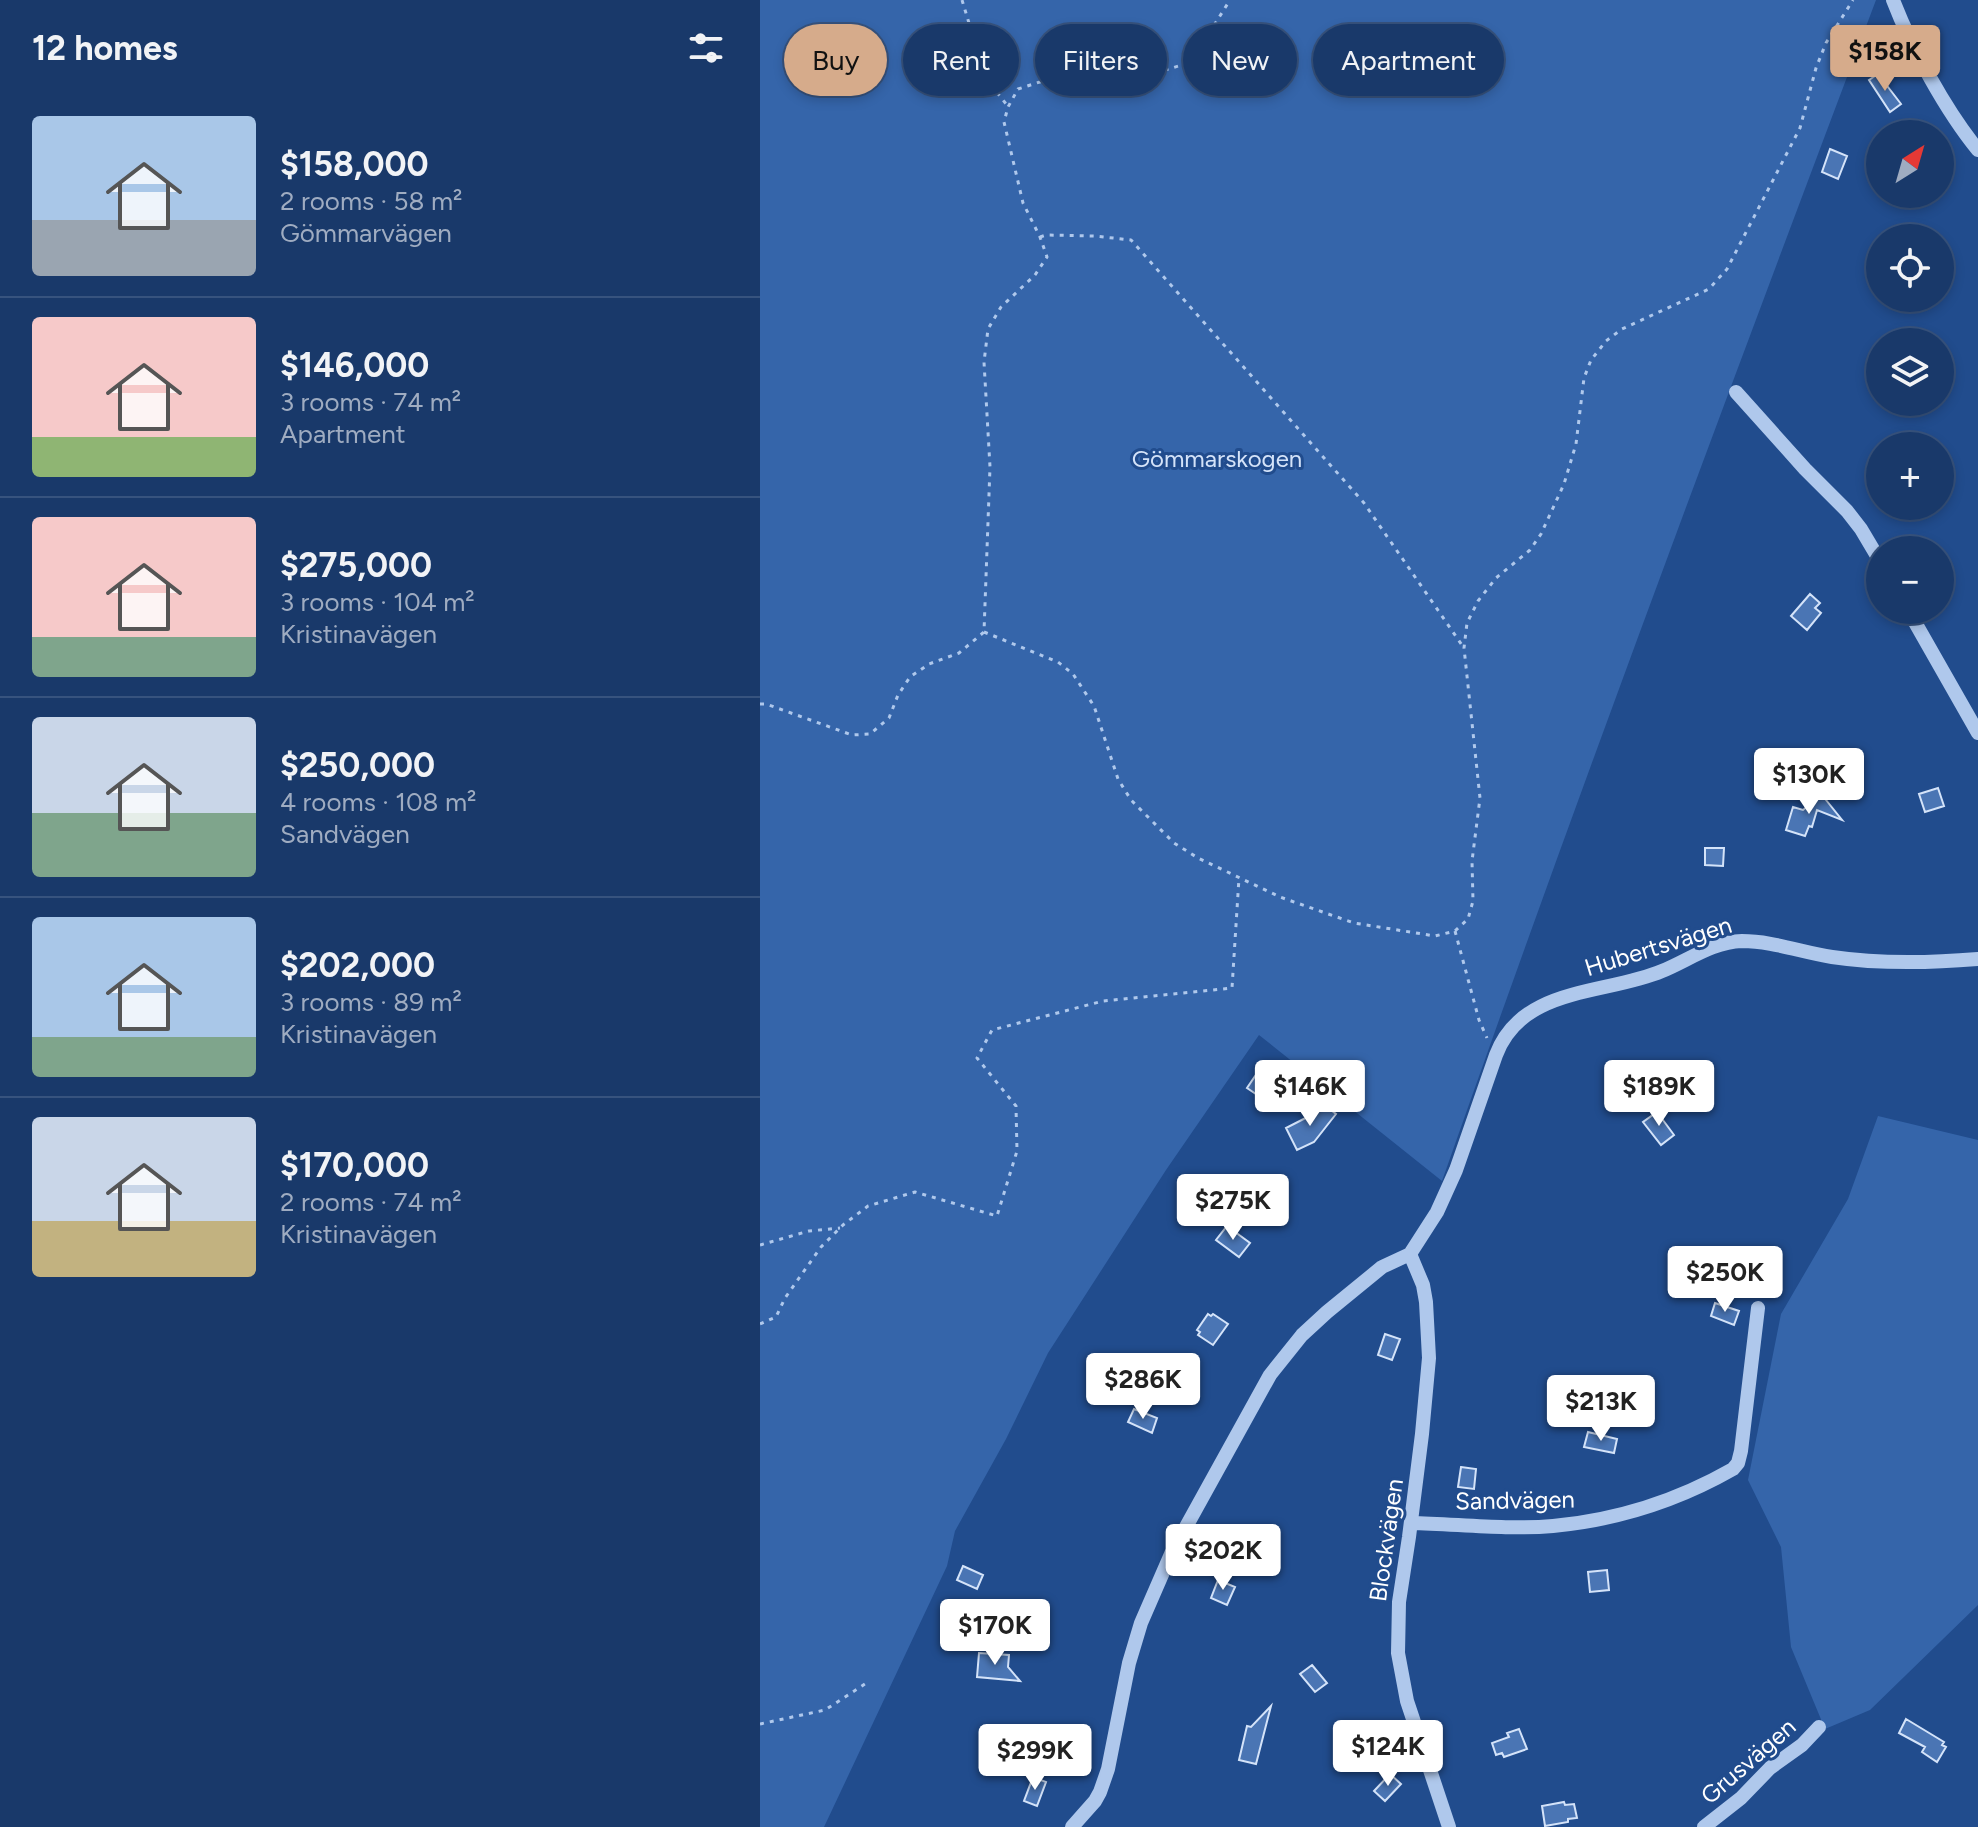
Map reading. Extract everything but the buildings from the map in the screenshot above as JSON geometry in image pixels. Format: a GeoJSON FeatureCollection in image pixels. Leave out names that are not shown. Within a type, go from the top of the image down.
{"type":"FeatureCollection","features":[{"type":"Feature","properties":{"kind":"street"},"geometry":{"type":"LineString","coordinates":[[1893,0],[1918,55],[1978,150]]}},
{"type":"Feature","properties":{"kind":"street"},"geometry":{"type":"LineString","coordinates":[[1736,392],[1847,511],[1866,537]]}},
{"type":"Feature","properties":{"kind":"street"},"geometry":{"type":"LineString","coordinates":[[1916,624],[1978,733]]}},
{"type":"Feature","properties":{"kind":"street","name":"Hubertsvägen"},"geometry":{"type":"LineString","coordinates":[[1410,1254],[1437,1212],[1456,1170],[1503,1039],[1511,1027],[1536,1008],[1558,999],[1662,971],[1727,942],[1770,943],[1862,960],[1978,959]]}},
{"type":"Feature","properties":{"kind":"street"},"geometry":{"type":"LineString","coordinates":[[1072,1827],[1100,1792],[1108,1769],[1129,1663],[1141,1623],[1171,1554],[1270,1375],[1302,1335],[1327,1312],[1382,1267],[1410,1254]]}},
{"type":"Feature","properties":{"kind":"street","name":"Blockvägen"},"geometry":{"type":"LineString","coordinates":[[1410,1254],[1425,1294],[1429,1358],[1399,1602],[1398,1653],[1407,1701],[1449,1827]]}},
{"type":"Feature","properties":{"kind":"street","name":"Sandvägen"},"geometry":{"type":"LineString","coordinates":[[1411,1523],[1552,1526],[1622,1515],[1666,1501],[1733,1469],[1741,1451],[1758,1308]]}},
{"type":"Feature","properties":{"kind":"street","name":"Grusvägen"},"geometry":{"type":"LineString","coordinates":[[1704,1827],[1741,1798],[1770,1768],[1802,1745],[1819,1727]]}},
{"type":"Feature","properties":{"kind":"path"},"geometry":{"type":"LineString","coordinates":[[962,0],[986,79],[1008,107]]}},
{"type":"Feature","properties":{"kind":"path"},"geometry":{"type":"LineString","coordinates":[[760,704],[852,735],[870,734],[889,718],[898,695],[910,677],[929,664],[959,653],[984,632],[990,467],[984,362],[988,329],[1001,307],[1035,275],[1047,257],[1023,203],[1004,122],[1008,107],[1018,89],[1074,71],[1155,73],[1182,65],[1199,49],[1230,0]]}},
{"type":"Feature","properties":{"kind":"path"},"geometry":{"type":"LineString","coordinates":[[984,632],[1058,662],[1073,674],[1094,706],[1118,779],[1131,800],[1174,843],[1198,858],[1280,897],[1354,923],[1435,936],[1455,931],[1468,919],[1473,901],[1472,861],[1480,798],[1464,648],[1467,623],[1478,601],[1496,578],[1530,550],[1541,534],[1564,484],[1576,444],[1584,378],[1591,360],[1606,341],[1622,329],[1709,289],[1727,269],[1800,128],[1826,43],[1853,0]]}},
{"type":"Feature","properties":{"kind":"path"},"geometry":{"type":"LineString","coordinates":[[1040,237],[1094,236],[1131,240],[1364,503],[1464,648]]}},
{"type":"Feature","properties":{"kind":"path"},"geometry":{"type":"LineString","coordinates":[[760,1324],[776,1317],[785,1298],[821,1247],[868,1206],[915,1192],[997,1216],[1017,1151],[1016,1106],[977,1058],[992,1030],[1103,1001],[1232,988],[1239,878]]}},
{"type":"Feature","properties":{"kind":"path"},"geometry":{"type":"LineString","coordinates":[[1455,931],[1479,1020],[1496,1055]]}},
{"type":"Feature","properties":{"kind":"path"},"geometry":{"type":"LineString","coordinates":[[760,1245],[809,1231],[840,1228]]}},
{"type":"Feature","properties":{"kind":"path"},"geometry":{"type":"LineString","coordinates":[[760,1724],[825,1710],[865,1684]]}},
{"type":"Feature","properties":{"kind":"green space","name":"Gömmarskogen"},"geometry":{"type":"Polygon","coordinates":[[[760,0],[1876,0],[1601,737],[1442,1181],[1259,1035],[1166,1170],[1048,1353],[1006,1439],[955,1531],[947,1566],[824,1827],[760,1827],[760,0]]]}},
{"type":"Feature","properties":{"kind":"green space"},"geometry":{"type":"Polygon","coordinates":[[[1878,1116],[1978,1140],[1978,1605],[1870,1710],[1825,1729],[1791,1647],[1781,1547],[1748,1480],[1781,1314],[1848,1199],[1878,1116]]]}}]}
